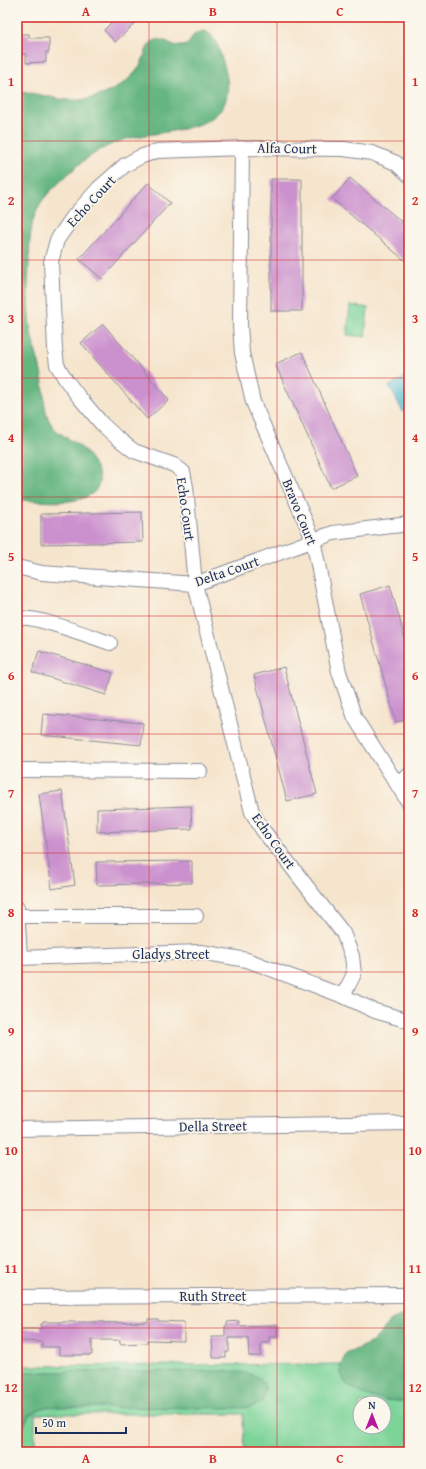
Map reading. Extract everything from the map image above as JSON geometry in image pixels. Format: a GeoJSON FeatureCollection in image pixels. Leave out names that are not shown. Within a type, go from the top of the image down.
{"type":"FeatureCollection","features":[{"type":"Feature","properties":{"kind":"street","name":"Alfa Court"},"geometry":{"type":"LineString","coordinates":[[241,256],[242,148],[344,149],[372,153],[396,163],[409,175]]}},
{"type":"Feature","properties":{"kind":"street","name":"Echo Court"},"geometry":{"type":"LineString","coordinates":[[242,148],[157,151],[140,157],[125,165],[99,188],[73,217],[57,240],[51,262],[55,349],[57,365],[66,380],[102,424],[134,451],[155,457],[174,465],[183,472],[186,487],[195,584],[252,812],[262,829],[343,933],[352,956],[354,974],[344,996]]}},
{"type":"Feature","properties":{"kind":"street","name":"Bravo Court"},"geometry":{"type":"LineString","coordinates":[[241,256],[240,325],[242,353],[253,402],[313,540],[339,672],[356,718],[409,803]]}},
{"type":"Feature","properties":{"kind":"street","name":"Delta Court"},"geometry":{"type":"LineString","coordinates":[[17,567],[42,574],[195,584],[333,533],[409,524]]}},
{"type":"Feature","properties":{"kind":"street"},"geometry":{"type":"LineString","coordinates":[[17,619],[21,617],[40,620],[110,643]]}},
{"type":"Feature","properties":{"kind":"street"},"geometry":{"type":"LineString","coordinates":[[17,770],[200,771]]}},
{"type":"Feature","properties":{"kind":"street"},"geometry":{"type":"LineString","coordinates":[[398,786],[409,776]]}},
{"type":"Feature","properties":{"kind":"street"},"geometry":{"type":"LineString","coordinates":[[18,958],[18,912],[196,916]]}},
{"type":"Feature","properties":{"kind":"street","name":"Gladys Street"},"geometry":{"type":"LineString","coordinates":[[18,958],[201,952],[247,960],[344,996],[374,1011],[409,1021]]}},
{"type":"Feature","properties":{"kind":"street","name":"Della Street"},"geometry":{"type":"LineString","coordinates":[[17,1129],[409,1123]]}},
{"type":"Feature","properties":{"kind":"street","name":"Ruth Street"},"geometry":{"type":"LineString","coordinates":[[17,1297],[409,1294]]}},
{"type":"Feature","properties":{"kind":"green space"},"geometry":{"type":"Polygon","coordinates":[[[204,31],[212,36],[217,44],[223,62],[228,86],[224,104],[214,116],[199,124],[123,140],[105,147],[82,162],[67,175],[45,197],[35,214],[31,228],[28,306],[31,332],[42,377],[48,419],[57,431],[82,448],[94,464],[99,476],[99,481],[98,486],[93,493],[74,501],[49,502],[17,500],[17,92],[68,100],[86,99],[102,95],[118,87],[131,77],[141,64],[147,49],[152,42],[156,40],[163,40],[176,46],[185,46],[195,34],[204,31]]]}},
{"type":"Feature","properties":{"kind":"green space"},"geometry":{"type":"Polygon","coordinates":[[[350,305],[368,308],[365,337],[347,335],[350,305]]]}},
{"type":"Feature","properties":{"kind":"green space"},"geometry":{"type":"Polygon","coordinates":[[[409,1312],[409,1402],[392,1401],[392,1395],[366,1395],[345,1383],[341,1374],[341,1364],[346,1354],[372,1342],[382,1332],[389,1321],[409,1312]]]}},
{"type":"Feature","properties":{"kind":"green space"},"geometry":{"type":"Polygon","coordinates":[[[341,1364],[341,1374],[367,1395],[352,1395],[352,1435],[392,1435],[392,1401],[409,1402],[409,1452],[244,1452],[243,1414],[35,1414],[35,1452],[17,1452],[17,1366],[341,1364]]]}},
{"type":"Feature","properties":{"kind":"green space"},"geometry":{"type":"Polygon","coordinates":[[[225,1371],[244,1373],[256,1376],[262,1380],[265,1387],[265,1395],[261,1402],[243,1408],[46,1407],[32,1414],[24,1424],[21,1452],[17,1452],[17,1372],[225,1371]]]}},
{"type":"Feature","properties":{"kind":"water"},"geometry":{"type":"Polygon","coordinates":[[[405,377],[409,386],[409,409],[403,412],[389,386],[405,377]]]}},
{"type":"Feature","properties":{"kind":"building"},"geometry":{"type":"Polygon","coordinates":[[[117,17],[142,17],[115,42],[104,30],[117,17]]]}},
{"type":"Feature","properties":{"kind":"building"},"geometry":{"type":"Polygon","coordinates":[[[17,34],[29,34],[29,38],[49,38],[49,52],[46,52],[46,62],[26,63],[26,54],[17,54],[17,34]]]}},
{"type":"Feature","properties":{"kind":"building"},"geometry":{"type":"Polygon","coordinates":[[[350,178],[409,228],[409,264],[332,199],[350,178]]]}},
{"type":"Feature","properties":{"kind":"building"},"geometry":{"type":"Polygon","coordinates":[[[271,179],[302,179],[302,311],[271,311],[271,179]]]}},
{"type":"Feature","properties":{"kind":"building"},"geometry":{"type":"Polygon","coordinates":[[[148,183],[170,203],[102,279],[79,259],[148,183]]]}},
{"type":"Feature","properties":{"kind":"building"},"geometry":{"type":"Polygon","coordinates":[[[103,324],[169,400],[147,419],[81,343],[103,324]]]}},
{"type":"Feature","properties":{"kind":"building"},"geometry":{"type":"Polygon","coordinates":[[[302,352],[357,476],[331,488],[275,364],[302,352]]]}},
{"type":"Feature","properties":{"kind":"building"},"geometry":{"type":"Polygon","coordinates":[[[142,512],[143,542],[41,544],[41,514],[142,512]]]}},
{"type":"Feature","properties":{"kind":"building"},"geometry":{"type":"Polygon","coordinates":[[[390,585],[409,652],[409,719],[396,722],[360,594],[390,585]]]}},
{"type":"Feature","properties":{"kind":"building"},"geometry":{"type":"Polygon","coordinates":[[[39,651],[113,673],[106,695],[32,672],[39,651]]]}},
{"type":"Feature","properties":{"kind":"building"},"geometry":{"type":"Polygon","coordinates":[[[284,667],[317,794],[287,801],[254,675],[284,667]]]}},
{"type":"Feature","properties":{"kind":"building"},"geometry":{"type":"Polygon","coordinates":[[[43,714],[143,723],[141,745],[41,735],[43,714]]]}},
{"type":"Feature","properties":{"kind":"building"},"geometry":{"type":"Polygon","coordinates":[[[62,791],[75,885],[52,889],[39,794],[62,791]]]}},
{"type":"Feature","properties":{"kind":"building"},"geometry":{"type":"Polygon","coordinates":[[[191,806],[192,829],[97,832],[97,809],[191,806]]]}},
{"type":"Feature","properties":{"kind":"building"},"geometry":{"type":"Polygon","coordinates":[[[192,861],[192,883],[97,885],[96,862],[192,861]]]}},
{"type":"Feature","properties":{"kind":"building"},"geometry":{"type":"Polygon","coordinates":[[[148,1319],[184,1322],[184,1341],[147,1340],[147,1343],[120,1344],[120,1340],[92,1340],[92,1355],[59,1355],[59,1347],[42,1347],[42,1342],[21,1341],[21,1339],[17,1339],[17,1329],[41,1329],[41,1324],[43,1324],[43,1322],[148,1322],[148,1319]]]}},
{"type":"Feature","properties":{"kind":"building"},"geometry":{"type":"Polygon","coordinates":[[[239,1321],[239,1326],[277,1325],[277,1337],[269,1337],[269,1343],[261,1343],[261,1356],[249,1356],[248,1338],[229,1338],[229,1352],[226,1352],[226,1358],[213,1358],[212,1337],[225,1337],[225,1326],[227,1326],[227,1322],[239,1321]]]}}]}
